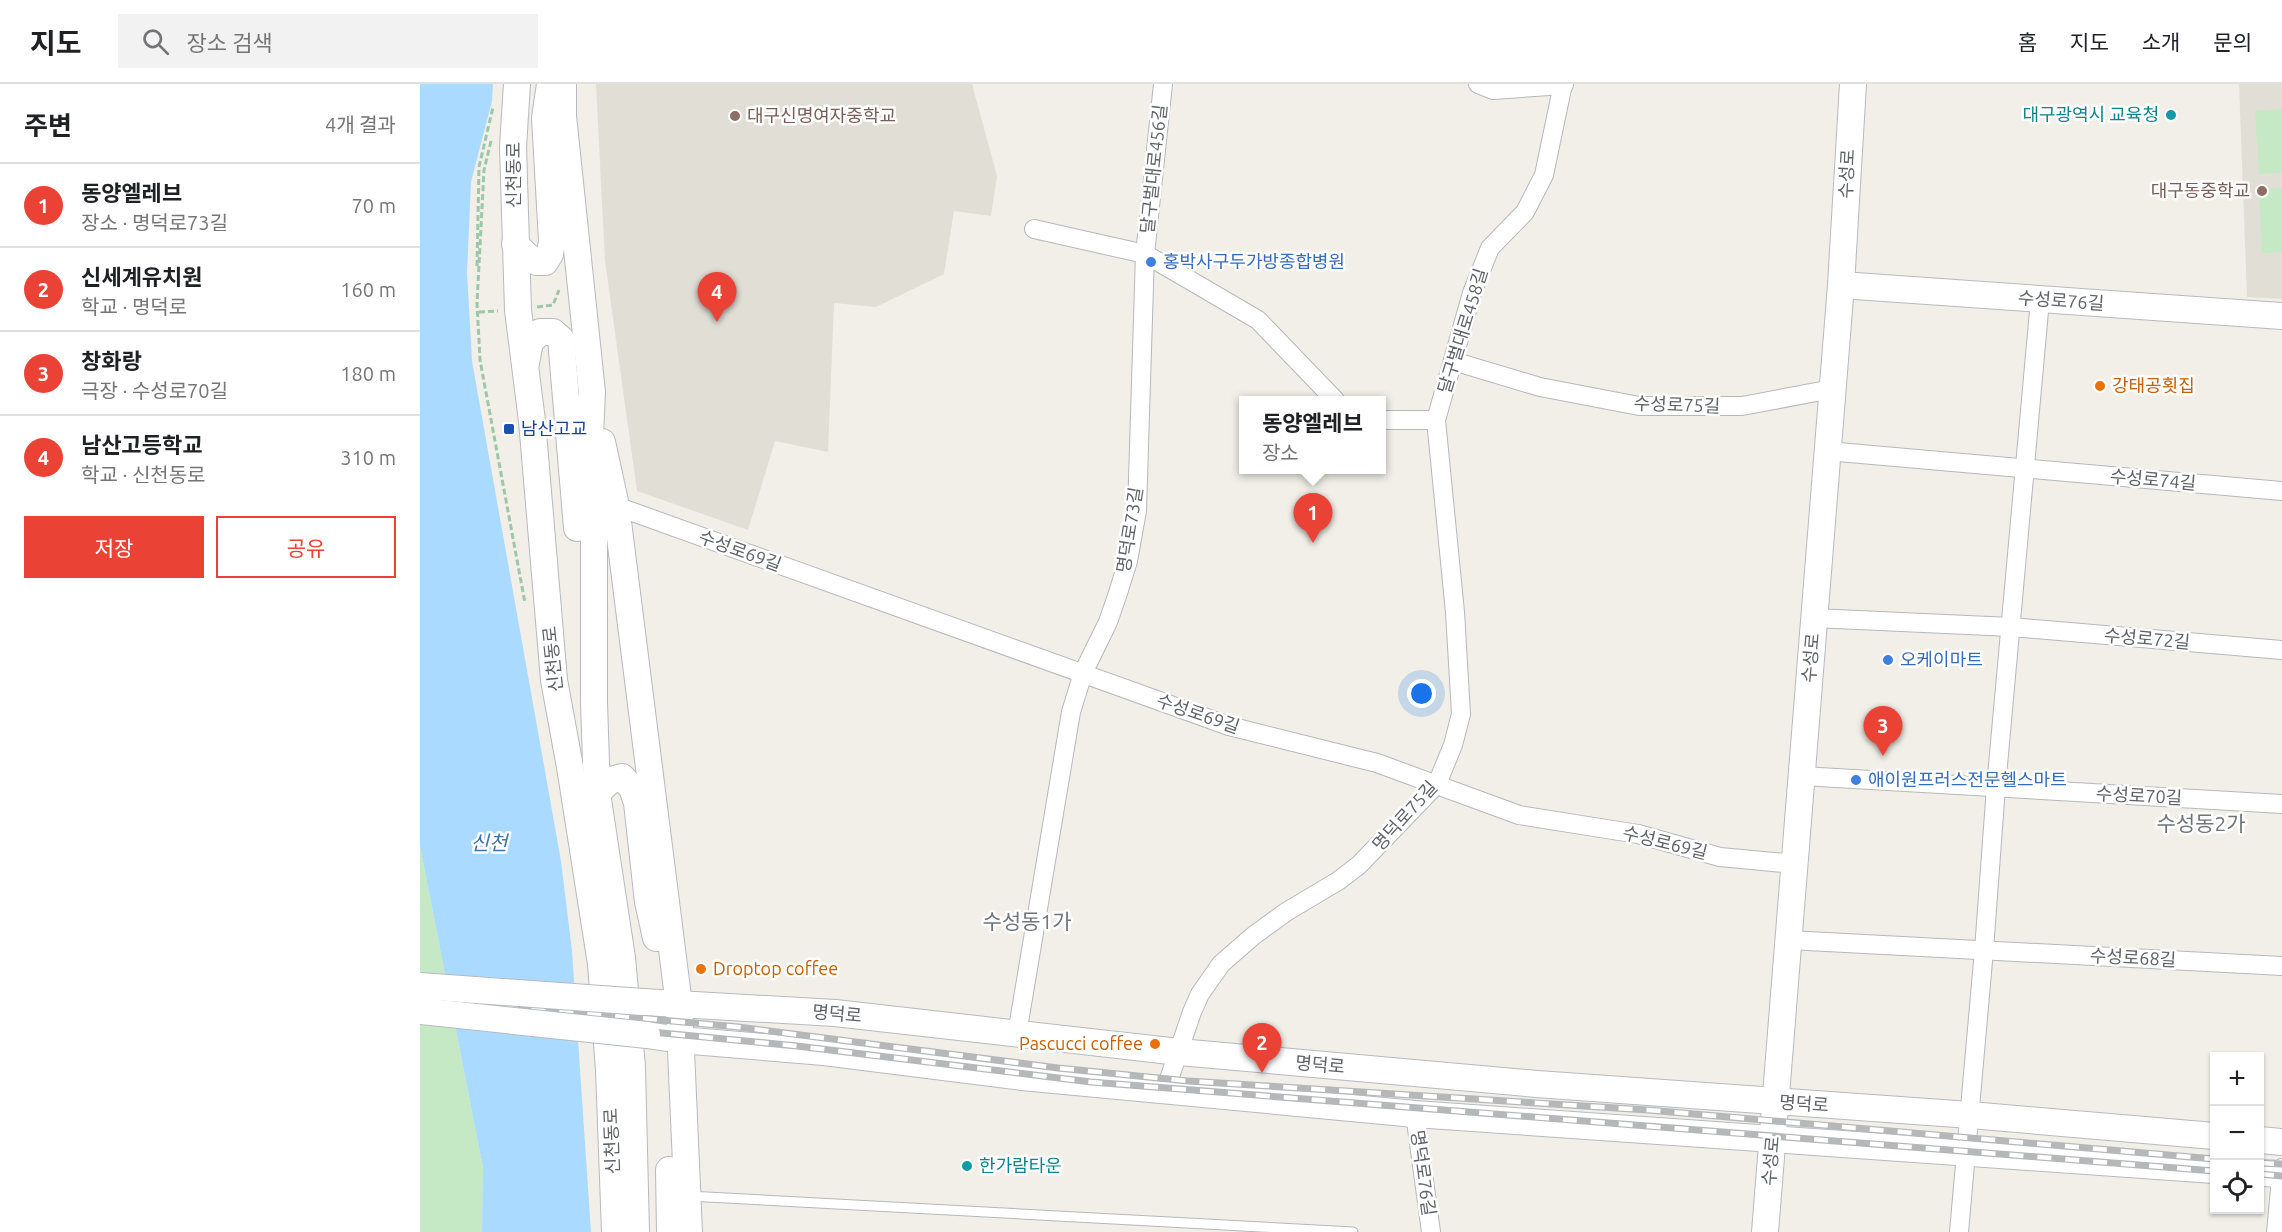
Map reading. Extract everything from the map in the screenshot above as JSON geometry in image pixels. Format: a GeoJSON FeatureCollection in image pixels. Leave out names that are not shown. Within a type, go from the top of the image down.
{"type":"FeatureCollection","features":[{"type":"Feature","properties":{"kind":"main road","name":"신천동로"},"geometry":{"type":"LineString","coordinates":[[517,84],[513,147],[518,310],[532,421],[554,680],[601,964],[609,1070],[631,1229]]}},
{"type":"Feature","properties":{"kind":"main road"},"geometry":{"type":"LineString","coordinates":[[515,244],[537,262],[545,262],[550,254],[552,241],[545,118],[550,84]]}},
{"type":"Feature","properties":{"kind":"main road","name":"신천동로"},"geometry":{"type":"LineString","coordinates":[[563,84],[563,116],[568,171],[592,392],[590,434],[594,533],[594,702],[597,787],[622,958],[632,1067],[631,1229]]}},
{"type":"Feature","properties":{"kind":"main road","name":"수성로"},"geometry":{"type":"LineString","coordinates":[[1765,1232],[1841,285],[1853,84]]}},
{"type":"Feature","properties":{"kind":"main road","name":"수성로76길"},"geometry":{"type":"LineString","coordinates":[[1841,285],[2282,316]]}},
{"type":"Feature","properties":{"kind":"main road"},"geometry":{"type":"LineString","coordinates":[[525,368],[530,342],[540,332],[553,332],[561,339],[576,522],[576,710],[597,787],[622,777],[633,788],[637,803],[648,902],[657,944],[662,1004],[670,1232]]}},
{"type":"Feature","properties":{"kind":"main road"},"geometry":{"type":"LineString","coordinates":[[592,392],[616,506],[662,1004]]}},
{"type":"Feature","properties":{"kind":"main road","name":"명덕로"},"geometry":{"type":"LineString","coordinates":[[420,986],[662,1004],[835,1013],[1179,1052],[1537,1084],[1970,1115],[2210,1136]]}},
{"type":"Feature","properties":{"kind":"main road","name":"명덕로"},"geometry":{"type":"LineString","coordinates":[[420,1011],[824,1052],[1022,1077],[1415,1114],[2210,1170]]}},
{"type":"Feature","properties":{"kind":"main road"},"geometry":{"type":"LineString","coordinates":[[664,1037],[688,1196],[689,1232]]}},
{"type":"Feature","properties":{"kind":"main road"},"geometry":{"type":"LineString","coordinates":[[2264,1140],[2282,1142]]}},
{"type":"Feature","properties":{"kind":"main road"},"geometry":{"type":"LineString","coordinates":[[2264,1173],[2282,1174]]}},
{"type":"Feature","properties":{"kind":"street","name":"달구벌대로456길"},"geometry":{"type":"LineString","coordinates":[[1145,254],[1163,84]]}},
{"type":"Feature","properties":{"kind":"street"},"geometry":{"type":"LineString","coordinates":[[1478,84],[1493,90],[1563,85]]}},
{"type":"Feature","properties":{"kind":"street","name":"달구벌대로458길"},"geometry":{"type":"LineString","coordinates":[[1436,420],[1472,293],[1490,248],[1525,212],[1544,175],[1563,85]]}},
{"type":"Feature","properties":{"kind":"street"},"geometry":{"type":"LineString","coordinates":[[1034,229],[1145,254],[1258,320],[1331,396]]}},
{"type":"Feature","properties":{"kind":"street","name":"명덕로73길"},"geometry":{"type":"LineString","coordinates":[[1017,1034],[1071,712],[1083,673],[1108,622],[1117,596],[1128,561],[1137,511],[1145,254]]}},
{"type":"Feature","properties":{"kind":"street"},"geometry":{"type":"LineString","coordinates":[[1959,1232],[2040,300]]}},
{"type":"Feature","properties":{"kind":"street","name":"수성로75길"},"geometry":{"type":"LineString","coordinates":[[1453,361],[1540,387],[1639,406],[1742,406],[1832,389]]}},
{"type":"Feature","properties":{"kind":"street"},"geometry":{"type":"LineString","coordinates":[[1386,420],[1436,420]]}},
{"type":"Feature","properties":{"kind":"street","name":"명덕로75길"},"geometry":{"type":"LineString","coordinates":[[1165,1091],[1200,994],[1221,964],[1278,918],[1338,881],[1359,865],[1437,784],[1453,745],[1461,714],[1454,601],[1436,420]]}},
{"type":"Feature","properties":{"kind":"street","name":"수성로74길"},"geometry":{"type":"LineString","coordinates":[[1827,451],[2282,491]]}},
{"type":"Feature","properties":{"kind":"street","name":"수성로69길"},"geometry":{"type":"LineString","coordinates":[[616,506],[1229,726],[1377,763],[1519,815],[1638,834],[1720,857],[1795,864]]}},
{"type":"Feature","properties":{"kind":"street","name":"수성로72길"},"geometry":{"type":"LineString","coordinates":[[1814,618],[2012,627],[2282,650]]}},
{"type":"Feature","properties":{"kind":"street","name":"수성로70길"},"geometry":{"type":"LineString","coordinates":[[1802,776],[2282,804]]}},
{"type":"Feature","properties":{"kind":"street","name":"수성로68길"},"geometry":{"type":"LineString","coordinates":[[1789,939],[2282,966]]}},
{"type":"Feature","properties":{"kind":"street","name":"명덕로76길"},"geometry":{"type":"LineString","coordinates":[[1415,1114],[1431,1232]]}},
{"type":"Feature","properties":{"kind":"street"},"geometry":{"type":"LineString","coordinates":[[2276,1232],[2282,1168]]}},
{"type":"Feature","properties":{"kind":"lane"},"geometry":{"type":"LineString","coordinates":[[688,1196],[1201,1228],[1353,1232]]}},
{"type":"Feature","properties":{"kind":"shaded area"},"geometry":{"type":"Polygon","coordinates":[[[596,84],[972,84],[997,176],[991,216],[954,211],[944,274],[876,307],[834,303],[828,452],[775,441],[748,530],[637,491],[605,261],[596,84]]]}},
{"type":"Feature","properties":{"kind":"shaded area","name":"대구동중학교"},"geometry":{"type":"Polygon","coordinates":[[[2239,84],[2282,84],[2282,299],[2247,297],[2239,84]]]}},
{"type":"Feature","properties":{"kind":"green space"},"geometry":{"type":"Polygon","coordinates":[[[2282,109],[2282,173],[2259,174],[2255,111],[2282,109]]]}},
{"type":"Feature","properties":{"kind":"green space"},"geometry":{"type":"Polygon","coordinates":[[[2282,188],[2282,252],[2262,253],[2259,189],[2282,188]]]}},
{"type":"Feature","properties":{"kind":"green space"},"geometry":{"type":"Polygon","coordinates":[[[420,846],[483,1168],[482,1232],[420,1232],[420,846]]]}},
{"type":"Feature","properties":{"kind":"water","name":"신천"},"geometry":{"type":"Polygon","coordinates":[[[420,84],[493,84],[492,101],[471,182],[467,272],[472,361],[561,861],[572,951],[591,1232],[482,1232],[483,1168],[420,846],[420,84]]]}},
{"type":"Feature","properties":{"kind":"railway"},"geometry":{"type":"LineString","coordinates":[[420,998],[738,1027],[1058,1068],[1188,1081],[1648,1110],[2210,1159]]}},
{"type":"Feature","properties":{"kind":"railway"},"geometry":{"type":"LineString","coordinates":[[420,1013],[579,1025],[797,1046],[1091,1082],[2210,1171]]}},
{"type":"Feature","properties":{"kind":"railway"},"geometry":{"type":"LineString","coordinates":[[2264,1163],[2282,1164]]}},
{"type":"Feature","properties":{"kind":"railway"},"geometry":{"type":"LineString","coordinates":[[2264,1174],[2282,1176]]}},
{"type":"Feature","properties":{"kind":"place","name":"대구광역시 교육청"},"geometry":{"type":"Point","coordinates":[2171,115]}},
{"type":"Feature","properties":{"kind":"place","name":"대구신명여자중학교"},"geometry":{"type":"Point","coordinates":[735,116]}},
{"type":"Feature","properties":{"kind":"place","name":"대구동중학교"},"geometry":{"type":"Point","coordinates":[2262,191]}},
{"type":"Feature","properties":{"kind":"place","name":"홍박사구두가방종합병원"},"geometry":{"type":"Point","coordinates":[1151,262]}},
{"type":"Feature","properties":{"kind":"place","name":"남산고등학교"},"geometry":{"type":"Point","coordinates":[717,322]}},
{"type":"Feature","properties":{"kind":"place","name":"강태공횟집"},"geometry":{"type":"Point","coordinates":[2100,386]}},
{"type":"Feature","properties":{"kind":"place","name":"남산고교"},"geometry":{"type":"Point","coordinates":[509,429]}},
{"type":"Feature","properties":{"kind":"place","name":"동양엘레브"},"geometry":{"type":"Point","coordinates":[1313,543]}},
{"type":"Feature","properties":{"kind":"place","name":"오케이마트"},"geometry":{"type":"Point","coordinates":[1888,660]}},
{"type":"Feature","properties":{"kind":"place","name":"창화랑"},"geometry":{"type":"Point","coordinates":[1883,756]}},
{"type":"Feature","properties":{"kind":"place","name":"애이원프러스전문헬스마트"},"geometry":{"type":"Point","coordinates":[1856,780]}},
{"type":"Feature","properties":{"kind":"place","name":"Droptop coffee"},"geometry":{"type":"Point","coordinates":[701,969]}},
{"type":"Feature","properties":{"kind":"place","name":"Pascucci coffee"},"geometry":{"type":"Point","coordinates":[1155,1044]}},
{"type":"Feature","properties":{"kind":"place","name":"신세계유치원"},"geometry":{"type":"Point","coordinates":[1262,1073]}},
{"type":"Feature","properties":{"kind":"place","name":"한가람타운"},"geometry":{"type":"Point","coordinates":[967,1166]}},
{"type":"Feature","properties":{"kind":"district","name":"수성동2가"},"geometry":{"type":"Point","coordinates":[2201,824]}},
{"type":"Feature","properties":{"kind":"district","name":"수성동1가"},"geometry":{"type":"Point","coordinates":[1027,922]}}]}
